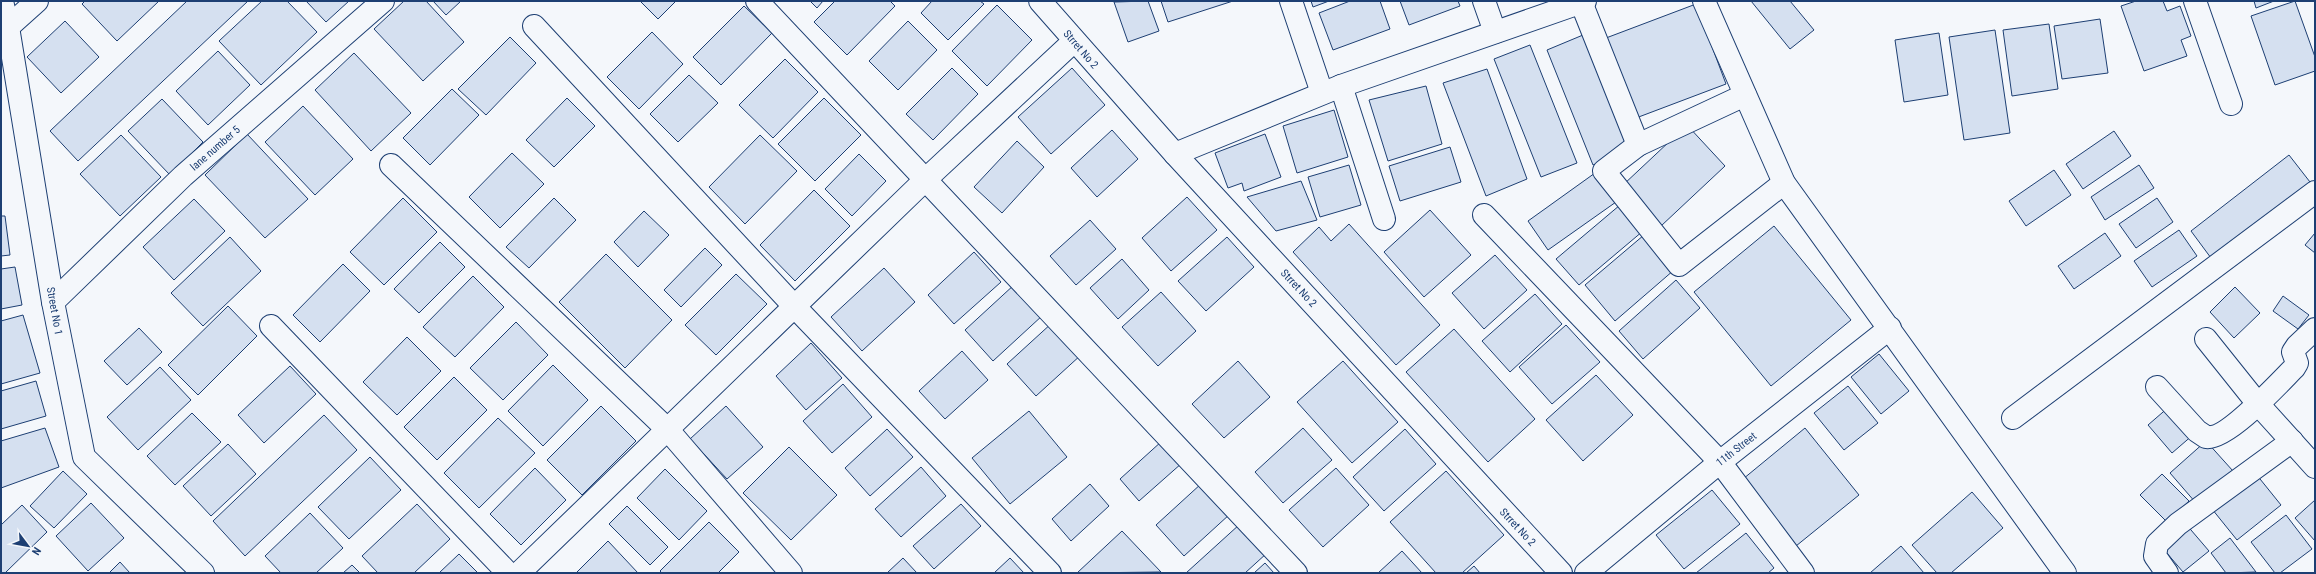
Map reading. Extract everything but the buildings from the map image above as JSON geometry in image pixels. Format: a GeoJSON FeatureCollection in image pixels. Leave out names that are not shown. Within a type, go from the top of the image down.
{"type":"FeatureCollection","features":[{"type":"Feature","properties":{"kind":"street","name":"Street No 1"},"geometry":{"type":"LineString","coordinates":[[2,1],[5,27],[53,302],[84,457],[203,573]]}},
{"type":"Feature","properties":{"kind":"street"},"geometry":{"type":"LineString","coordinates":[[5,27],[37,1]]}},
{"type":"Feature","properties":{"kind":"street","name":"lane number 5"},"geometry":{"type":"LineString","coordinates":[[53,302],[183,176],[383,1]]}},
{"type":"Feature","properties":{"kind":"street"},"geometry":{"type":"LineString","coordinates":[[757,1],[1296,573]]}},
{"type":"Feature","properties":{"kind":"street","name":"Strret No 2"},"geometry":{"type":"LineString","coordinates":[[1040,1],[1175,154],[1561,573]]}},
{"type":"Feature","properties":{"kind":"street"},"geometry":{"type":"LineString","coordinates":[[1291,1],[1331,89],[1384,219]]}},
{"type":"Feature","properties":{"kind":"street"},"geometry":{"type":"LineString","coordinates":[[1484,1],[1495,32]]}},
{"type":"Feature","properties":{"kind":"street"},"geometry":{"type":"LineString","coordinates":[[1704,1],[1784,183],[1890,328],[2065,573]]}},
{"type":"Feature","properties":{"kind":"street"},"geometry":{"type":"LineString","coordinates":[[2195,1],[2231,104]]}},
{"type":"Feature","properties":{"kind":"street"},"geometry":{"type":"LineString","coordinates":[[1175,154],[1331,89],[1583,2],[1638,145]]}},
{"type":"Feature","properties":{"kind":"street"},"geometry":{"type":"LineString","coordinates":[[534,26],[794,306],[1050,573]]}},
{"type":"Feature","properties":{"kind":"street"},"geometry":{"type":"LineString","coordinates":[[519,573],[925,180],[1074,41]]}},
{"type":"Feature","properties":{"kind":"street"},"geometry":{"type":"LineString","coordinates":[[1745,95],[1638,145],[1604,171],[1680,265],[1784,183]]}},
{"type":"Feature","properties":{"kind":"street"},"geometry":{"type":"LineString","coordinates":[[391,165],[668,430],[791,573]]}},
{"type":"Feature","properties":{"kind":"street"},"geometry":{"type":"LineString","coordinates":[[2012,418],[2315,192]]}},
{"type":"Feature","properties":{"kind":"street"},"geometry":{"type":"LineString","coordinates":[[1484,215],[1720,462],[1803,573]]}},
{"type":"Feature","properties":{"kind":"street"},"geometry":{"type":"LineString","coordinates":[[271,326],[508,573]]}},
{"type":"Feature","properties":{"kind":"street","name":"11th Street"},"geometry":{"type":"LineString","coordinates":[[1586,573],[1720,462],[1890,328]]}},
{"type":"Feature","properties":{"kind":"street"},"geometry":{"type":"LineString","coordinates":[[2157,387],[2198,431],[2210,438],[2218,436],[2258,404],[2294,368],[2297,363],[2293,352],[2297,346],[2315,329]]}},
{"type":"Feature","properties":{"kind":"street"},"geometry":{"type":"LineString","coordinates":[[2206,339],[2258,404],[2315,466]]}},
{"type":"Feature","properties":{"kind":"street"},"geometry":{"type":"LineString","coordinates":[[2167,573],[2155,556],[2157,544],[2178,524],[2292,441]]}}]}
